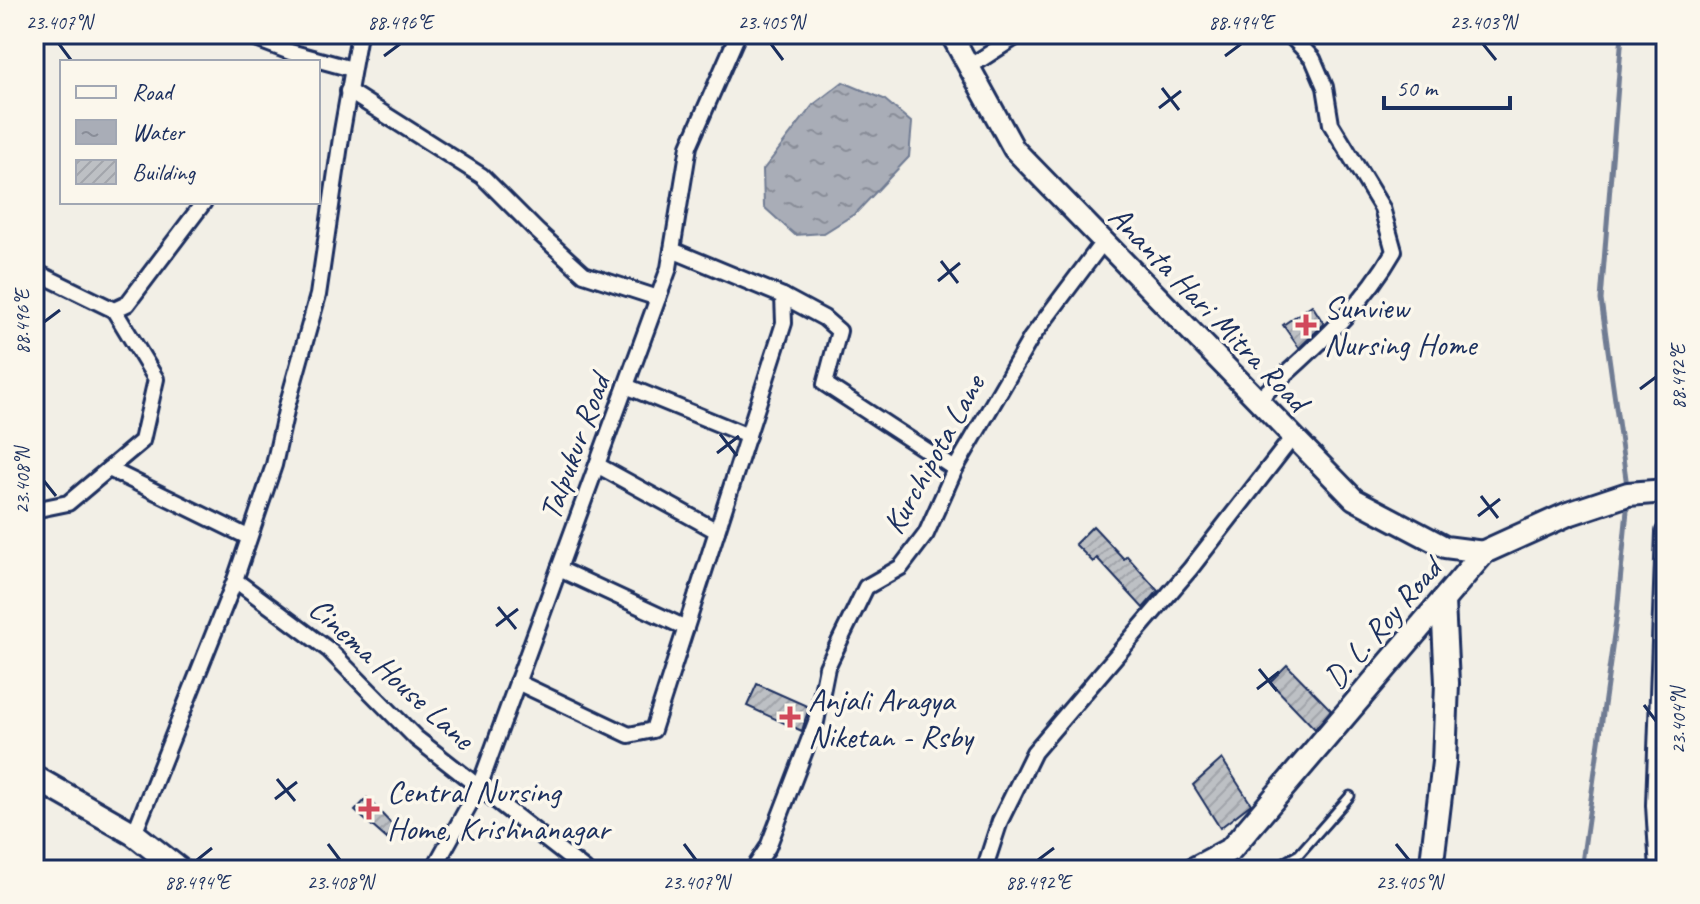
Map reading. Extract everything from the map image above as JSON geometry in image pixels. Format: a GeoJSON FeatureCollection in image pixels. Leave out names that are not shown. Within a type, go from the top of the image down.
{"type":"FeatureCollection","features":[{"type":"Feature","properties":{"kind":"main road","name":"Ananta Hari Mitra Road"},"geometry":{"type":"LineString","coordinates":[[951,34],[1014,149],[1354,499],[1445,547],[1484,552]]}},
{"type":"Feature","properties":{"kind":"main road","name":"D. L. Roy Road"},"geometry":{"type":"LineString","coordinates":[[1193,870],[1231,849],[1484,552],[1568,514],[1628,494],[1666,491]]}},
{"type":"Feature","properties":{"kind":"main road"},"geometry":{"type":"LineString","coordinates":[[1431,870],[1444,762],[1447,683],[1443,602]]}},
{"type":"Feature","properties":{"kind":"main road"},"geometry":{"type":"LineString","coordinates":[[34,777],[134,834],[180,870]]}},
{"type":"Feature","properties":{"kind":"street"},"geometry":{"type":"LineString","coordinates":[[243,34],[306,59]]}},
{"type":"Feature","properties":{"kind":"street"},"geometry":{"type":"LineString","coordinates":[[134,834],[235,580],[274,465],[318,295],[359,34]]}},
{"type":"Feature","properties":{"kind":"street","name":"Talpukur Road"},"geometry":{"type":"LineString","coordinates":[[433,870],[479,787],[626,386],[669,268],[689,146],[738,34]]}},
{"type":"Feature","properties":{"kind":"street"},"geometry":{"type":"LineString","coordinates":[[969,67],[1020,34]]}},
{"type":"Feature","properties":{"kind":"street"},"geometry":{"type":"LineString","coordinates":[[1060,34],[1069,34]]}},
{"type":"Feature","properties":{"kind":"street"},"geometry":{"type":"LineString","coordinates":[[1257,401],[1331,334],[1378,279],[1394,251],[1382,208],[1331,124],[1325,87],[1313,59],[1289,34]]}},
{"type":"Feature","properties":{"kind":"street"},"geometry":{"type":"LineString","coordinates":[[320,62],[352,69]]}},
{"type":"Feature","properties":{"kind":"street"},"geometry":{"type":"LineString","coordinates":[[348,91],[482,176],[584,274],[658,298]]}},
{"type":"Feature","properties":{"kind":"street"},"geometry":{"type":"LineString","coordinates":[[114,310],[127,304],[202,204]]}},
{"type":"Feature","properties":{"kind":"street","name":"Kurchipota Lane"},"geometry":{"type":"LineString","coordinates":[[753,870],[768,847],[816,722],[827,667],[866,587],[901,567],[926,534],[955,469],[1031,338],[1103,242]]}},
{"type":"Feature","properties":{"kind":"street"},"geometry":{"type":"LineString","coordinates":[[672,250],[783,296],[824,318],[839,331],[825,384],[955,469]]}},
{"type":"Feature","properties":{"kind":"street"},"geometry":{"type":"LineString","coordinates":[[34,271],[114,310],[156,379],[142,441],[68,503],[34,510]]}},
{"type":"Feature","properties":{"kind":"street"},"geometry":{"type":"LineString","coordinates":[[517,682],[629,735],[653,730],[784,323],[783,296]]}},
{"type":"Feature","properties":{"kind":"street"},"geometry":{"type":"LineString","coordinates":[[626,386],[748,436]]}},
{"type":"Feature","properties":{"kind":"street"},"geometry":{"type":"LineString","coordinates":[[984,870],[1000,821],[1034,752],[1191,568],[1292,438]]}},
{"type":"Feature","properties":{"kind":"street"},"geometry":{"type":"LineString","coordinates":[[597,465],[717,531]]}},
{"type":"Feature","properties":{"kind":"street"},"geometry":{"type":"LineString","coordinates":[[109,469],[248,537]]}},
{"type":"Feature","properties":{"kind":"street"},"geometry":{"type":"LineString","coordinates":[[1660,870],[1656,805],[1666,532]]}},
{"type":"Feature","properties":{"kind":"street"},"geometry":{"type":"LineString","coordinates":[[559,569],[686,628]]}},
{"type":"Feature","properties":{"kind":"street","name":"Cinema House Lane"},"geometry":{"type":"LineString","coordinates":[[235,580],[329,650],[416,738],[585,870]]}},
{"type":"Feature","properties":{"kind":"lane"},"geometry":{"type":"LineString","coordinates":[[1271,870],[1299,854],[1350,796]]}},
{"type":"Feature","properties":{"kind":"water"},"geometry":{"type":"Polygon","coordinates":[[[843,82],[884,99],[912,123],[909,157],[856,213],[824,233],[795,235],[764,207],[763,170],[813,105],[843,82]]]}},
{"type":"Feature","properties":{"kind":"building"},"geometry":{"type":"Polygon","coordinates":[[[1312,305],[1324,324],[1299,348],[1283,325],[1312,305]]]}},
{"type":"Feature","properties":{"kind":"building"},"geometry":{"type":"Polygon","coordinates":[[[1093,526],[1124,559],[1127,556],[1158,591],[1143,608],[1097,558],[1093,562],[1075,544],[1093,526]]]}},
{"type":"Feature","properties":{"kind":"building"},"geometry":{"type":"Polygon","coordinates":[[[1287,665],[1331,710],[1315,729],[1270,682],[1287,665]]]}},
{"type":"Feature","properties":{"kind":"building"},"geometry":{"type":"Polygon","coordinates":[[[757,684],[809,707],[802,731],[747,706],[757,684]]]}},
{"type":"Feature","properties":{"kind":"building"},"geometry":{"type":"Polygon","coordinates":[[[1222,759],[1251,804],[1220,828],[1193,785],[1222,759]]]}},
{"type":"Feature","properties":{"kind":"building"},"geometry":{"type":"Polygon","coordinates":[[[367,798],[396,829],[387,839],[355,811],[367,798]]]}},
{"type":"Feature","properties":{"kind":"waterway"},"geometry":{"type":"LineString","coordinates":[[1622,34],[1601,300],[1627,486]]}},
{"type":"Feature","properties":{"kind":"waterway"},"geometry":{"type":"LineString","coordinates":[[1581,870],[1617,613],[1628,500]]}},
{"type":"Feature","properties":{"kind":"place","name":"Sunview Nursing Home"},"geometry":{"type":"Point","coordinates":[1306,325]}},
{"type":"Feature","properties":{"kind":"place","name":"Anjali Aragya Niketan - Rsby"},"geometry":{"type":"Point","coordinates":[790,717]}},
{"type":"Feature","properties":{"kind":"place","name":"Central Nursing Home, Krishnanagar"},"geometry":{"type":"Point","coordinates":[369,809]}}]}
